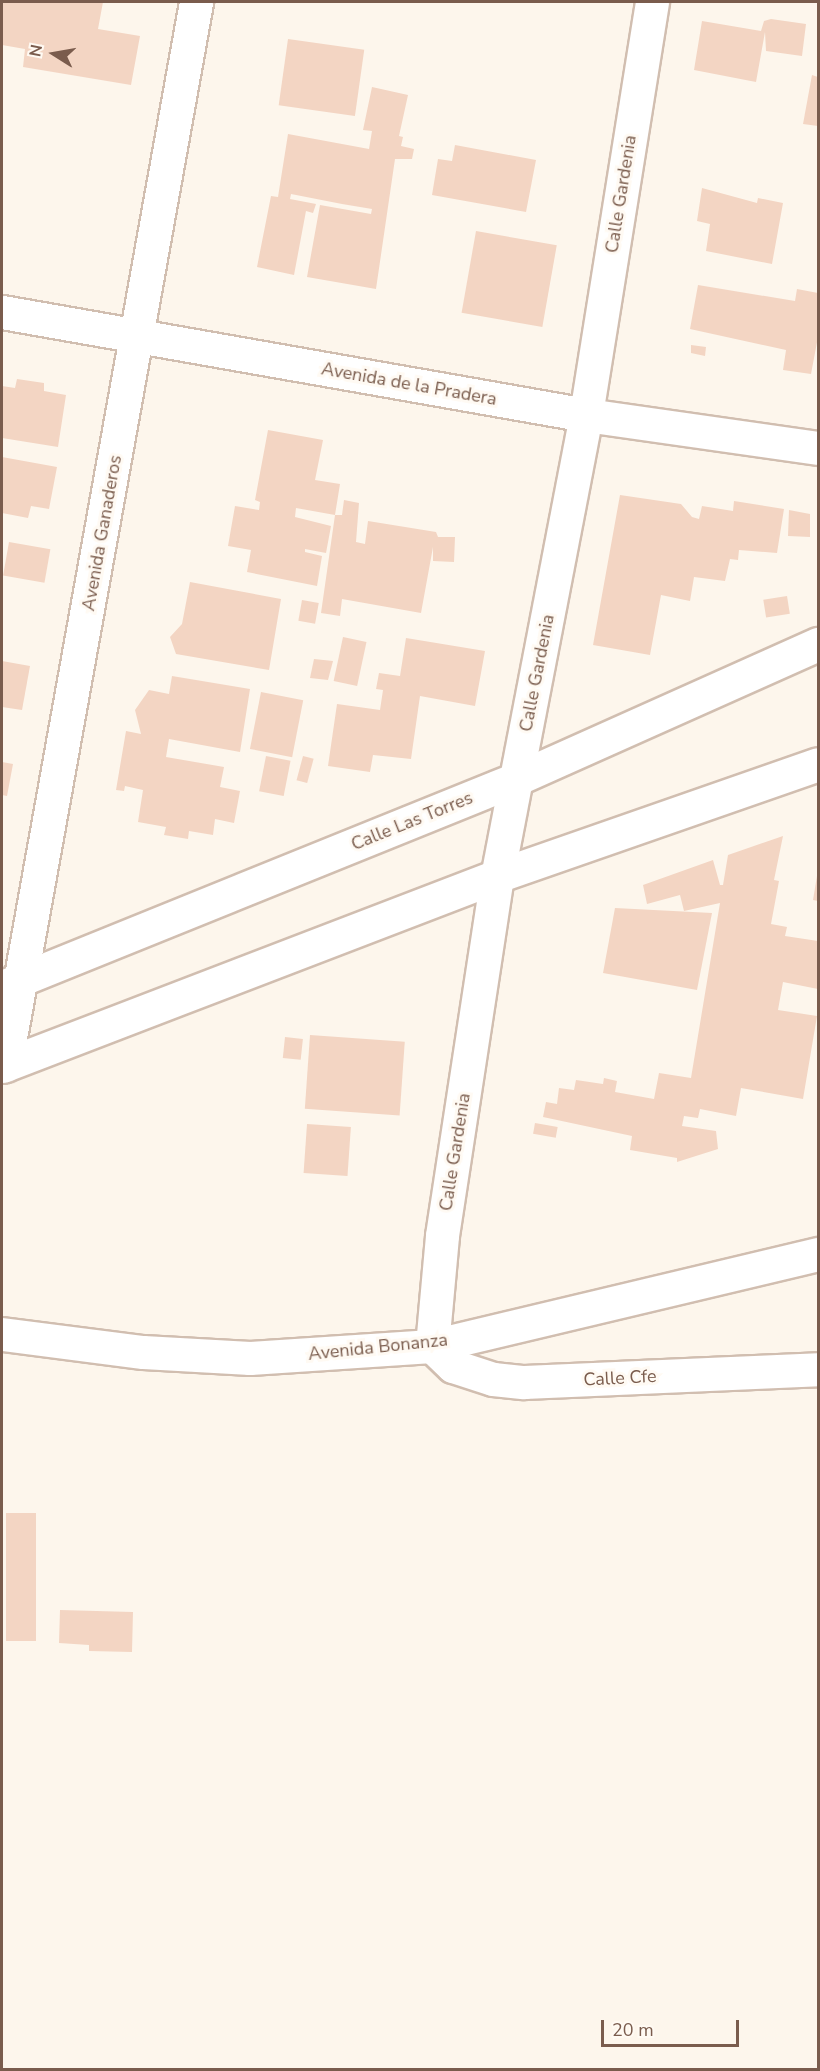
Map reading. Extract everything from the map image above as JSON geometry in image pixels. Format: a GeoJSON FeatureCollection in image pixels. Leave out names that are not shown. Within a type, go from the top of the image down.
{"type":"FeatureCollection","features":[{"type":"Feature","properties":{"kind":"street","name":"Avenida Ganaderos"},"geometry":{"type":"LineString","coordinates":[[3,1065],[11,983],[138,337],[196,2]]}},
{"type":"Feature","properties":{"kind":"street","name":"Calle Gardenia"},"geometry":{"type":"LineString","coordinates":[[432,1346],[442,1236],[497,876],[586,415],[652,2]]}},
{"type":"Feature","properties":{"kind":"street","name":"Avenida de la Pradera"},"geometry":{"type":"LineString","coordinates":[[2,312],[586,415],[819,448]]}},
{"type":"Feature","properties":{"kind":"street","name":"Calle Las Torres"},"geometry":{"type":"LineString","coordinates":[[11,983],[516,779],[819,644]]}},
{"type":"Feature","properties":{"kind":"street"},"geometry":{"type":"LineString","coordinates":[[3,1065],[497,876],[819,764]]}},
{"type":"Feature","properties":{"kind":"street","name":"Avenida Bonanza"},"geometry":{"type":"LineString","coordinates":[[2,1334],[143,1352],[250,1358],[432,1346],[819,1254]]}},
{"type":"Feature","properties":{"kind":"street","name":"Calle Cfe"},"geometry":{"type":"LineString","coordinates":[[432,1346],[453,1366],[494,1379],[524,1382],[819,1369]]}},
{"type":"Feature","properties":{"kind":"building"},"geometry":{"type":"Polygon","coordinates":[[[2,2],[103,2],[98,29],[140,36],[131,85],[23,67],[25,49],[2,45],[2,2]]]}},
{"type":"Feature","properties":{"kind":"building"},"geometry":{"type":"Polygon","coordinates":[[[771,19],[806,24],[802,56],[766,51],[765,32],[756,82],[694,70],[702,21],[761,31],[764,21],[771,19]]]}},
{"type":"Feature","properties":{"kind":"building"},"geometry":{"type":"Polygon","coordinates":[[[288,39],[364,50],[355,116],[279,105],[288,39]]]}},
{"type":"Feature","properties":{"kind":"building"},"geometry":{"type":"Polygon","coordinates":[[[812,75],[818,77],[818,126],[803,124],[812,75]]]}},
{"type":"Feature","properties":{"kind":"building"},"geometry":{"type":"Polygon","coordinates":[[[372,87],[408,95],[399,136],[403,137],[401,146],[414,149],[412,159],[395,159],[376,289],[307,277],[320,205],[371,214],[372,209],[291,194],[290,199],[316,204],[313,213],[306,211],[294,275],[257,267],[271,196],[278,197],[288,134],[369,149],[372,131],[363,130],[372,87]]]}},
{"type":"Feature","properties":{"kind":"building"},"geometry":{"type":"Polygon","coordinates":[[[455,145],[536,160],[526,212],[432,195],[438,159],[452,161],[455,145]]]}},
{"type":"Feature","properties":{"kind":"building"},"geometry":{"type":"Polygon","coordinates":[[[702,188],[757,203],[758,198],[783,203],[772,264],[706,251],[710,224],[697,221],[702,188]]]}},
{"type":"Feature","properties":{"kind":"building"},"geometry":{"type":"Polygon","coordinates":[[[476,231],[557,245],[542,327],[462,313],[476,231]]]}},
{"type":"Feature","properties":{"kind":"building"},"geometry":{"type":"Polygon","coordinates":[[[698,285],[795,301],[797,289],[818,293],[818,337],[811,374],[783,370],[786,350],[690,329],[698,285]]]}},
{"type":"Feature","properties":{"kind":"building"},"geometry":{"type":"Polygon","coordinates":[[[691,345],[706,347],[705,356],[691,353],[691,345]]]}},
{"type":"Feature","properties":{"kind":"building"},"geometry":{"type":"Polygon","coordinates":[[[17,379],[44,383],[44,391],[66,395],[58,447],[2,438],[2,386],[15,388],[17,379]]]}},
{"type":"Feature","properties":{"kind":"building"},"geometry":{"type":"Polygon","coordinates":[[[268,430],[323,440],[315,480],[340,484],[335,515],[296,508],[295,517],[331,526],[326,553],[305,549],[305,552],[322,556],[317,586],[247,572],[251,550],[228,546],[235,506],[259,510],[260,502],[255,500],[268,430]]]}},
{"type":"Feature","properties":{"kind":"building"},"geometry":{"type":"Polygon","coordinates":[[[2,457],[57,467],[49,509],[31,506],[28,518],[2,513],[2,457]]]}},
{"type":"Feature","properties":{"kind":"building"},"geometry":{"type":"Polygon","coordinates":[[[620,495],[681,504],[692,517],[699,519],[702,506],[733,511],[734,501],[784,509],[777,553],[739,550],[738,560],[730,559],[725,581],[694,577],[690,601],[661,595],[650,655],[593,645],[620,495]]]}},
{"type":"Feature","properties":{"kind":"building"},"geometry":{"type":"Polygon","coordinates":[[[344,500],[359,503],[356,542],[365,544],[368,521],[436,532],[438,537],[455,537],[454,562],[433,561],[433,547],[421,613],[342,599],[340,616],[321,613],[335,515],[342,515],[344,500]]]}},
{"type":"Feature","properties":{"kind":"building"},"geometry":{"type":"Polygon","coordinates":[[[789,510],[810,514],[810,537],[788,536],[789,510]]]}},
{"type":"Feature","properties":{"kind":"building"},"geometry":{"type":"Polygon","coordinates":[[[9,542],[50,549],[44,583],[3,575],[9,542]]]}},
{"type":"Feature","properties":{"kind":"building"},"geometry":{"type":"Polygon","coordinates":[[[190,582],[281,599],[269,670],[176,654],[170,637],[182,624],[190,582]]]}},
{"type":"Feature","properties":{"kind":"building"},"geometry":{"type":"Polygon","coordinates":[[[787,596],[790,614],[766,618],[763,600],[787,596]]]}},
{"type":"Feature","properties":{"kind":"building"},"geometry":{"type":"Polygon","coordinates":[[[302,600],[319,603],[315,624],[298,621],[302,600]]]}},
{"type":"Feature","properties":{"kind":"building"},"geometry":{"type":"Polygon","coordinates":[[[343,637],[366,642],[357,686],[334,681],[343,637]]]}},
{"type":"Feature","properties":{"kind":"building"},"geometry":{"type":"Polygon","coordinates":[[[406,638],[485,651],[475,706],[420,696],[411,759],[373,755],[370,772],[328,766],[337,704],[380,710],[383,690],[376,689],[379,673],[400,676],[406,638]]]}},
{"type":"Feature","properties":{"kind":"building"},"geometry":{"type":"Polygon","coordinates":[[[314,659],[333,661],[328,680],[310,678],[314,659]]]}},
{"type":"Feature","properties":{"kind":"building"},"geometry":{"type":"Polygon","coordinates":[[[2,661],[30,666],[22,710],[2,707],[2,661]]]}},
{"type":"Feature","properties":{"kind":"building"},"geometry":{"type":"Polygon","coordinates":[[[172,676],[250,689],[240,752],[169,739],[166,757],[224,767],[220,787],[240,791],[234,823],[215,819],[213,835],[189,831],[188,839],[164,835],[166,827],[138,822],[143,790],[125,786],[124,791],[116,790],[126,731],[141,734],[135,710],[149,690],[169,694],[172,676]]]}},
{"type":"Feature","properties":{"kind":"building"},"geometry":{"type":"Polygon","coordinates":[[[261,692],[303,700],[292,757],[250,749],[261,692]]]}},
{"type":"Feature","properties":{"kind":"building"},"geometry":{"type":"Polygon","coordinates":[[[266,756],[291,761],[284,796],[259,791],[266,756]]]}},
{"type":"Feature","properties":{"kind":"building"},"geometry":{"type":"Polygon","coordinates":[[[303,756],[314,759],[307,783],[297,780],[303,756]]]}},
{"type":"Feature","properties":{"kind":"building"},"geometry":{"type":"Polygon","coordinates":[[[2,762],[13,764],[7,796],[2,795],[2,762]]]}},
{"type":"Feature","properties":{"kind":"building"},"geometry":{"type":"Polygon","coordinates":[[[783,836],[774,880],[779,881],[771,924],[787,927],[785,936],[818,941],[818,989],[783,982],[778,1010],[817,1016],[803,1099],[741,1088],[736,1116],[700,1109],[698,1118],[684,1116],[682,1126],[716,1131],[718,1149],[677,1162],[677,1158],[630,1150],[632,1136],[543,1117],[546,1102],[557,1104],[559,1088],[574,1090],[576,1080],[603,1084],[604,1078],[617,1081],[615,1092],[654,1099],[659,1073],[691,1078],[720,903],[684,911],[680,895],[647,904],[643,885],[713,860],[720,885],[723,885],[728,855],[783,836]]]}},
{"type":"Feature","properties":{"kind":"building"},"geometry":{"type":"Polygon","coordinates":[[[818,876],[818,901],[813,900],[818,876]]]}},
{"type":"Feature","properties":{"kind":"building"},"geometry":{"type":"Polygon","coordinates":[[[615,908],[712,913],[697,990],[603,973],[615,908]]]}},
{"type":"Feature","properties":{"kind":"building"},"geometry":{"type":"Polygon","coordinates":[[[310,1035],[405,1042],[400,1115],[305,1109],[310,1035]]]}},
{"type":"Feature","properties":{"kind":"building"},"geometry":{"type":"Polygon","coordinates":[[[285,1037],[303,1039],[301,1060],[283,1058],[285,1037]]]}},
{"type":"Feature","properties":{"kind":"building"},"geometry":{"type":"Polygon","coordinates":[[[535,1123],[558,1127],[556,1138],[533,1134],[535,1123]]]}},
{"type":"Feature","properties":{"kind":"building"},"geometry":{"type":"Polygon","coordinates":[[[307,1124],[351,1127],[347,1176],[304,1173],[307,1124]]]}},
{"type":"Feature","properties":{"kind":"building"},"geometry":{"type":"Polygon","coordinates":[[[6,1513],[36,1513],[36,1641],[6,1641],[6,1513]]]}},
{"type":"Feature","properties":{"kind":"building"},"geometry":{"type":"Polygon","coordinates":[[[60,1610],[133,1612],[132,1652],[89,1651],[89,1645],[59,1643],[60,1610]]]}}]}
